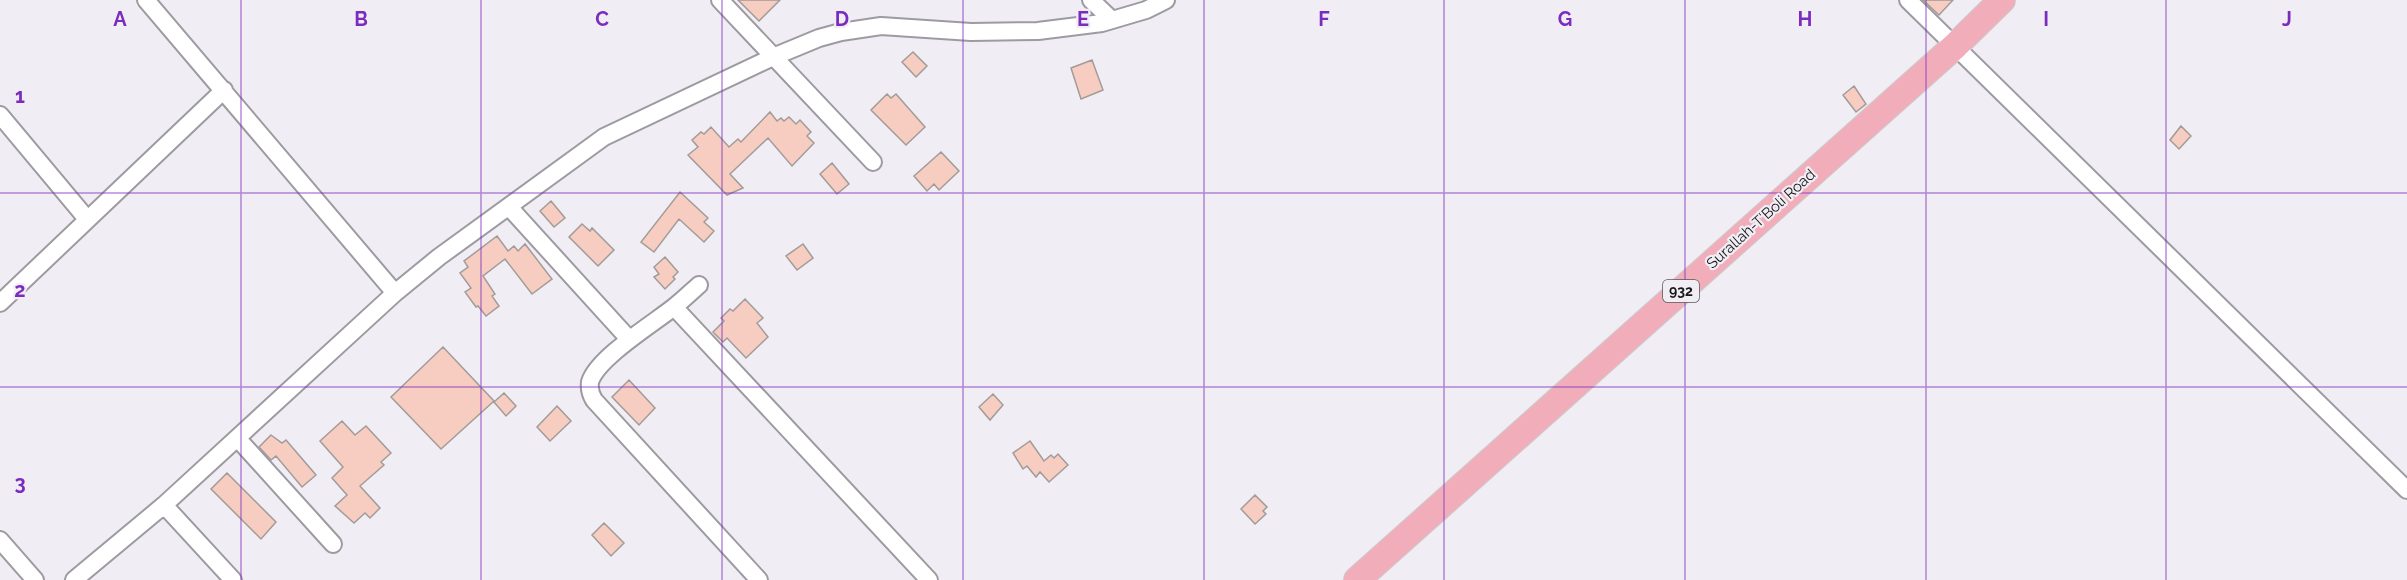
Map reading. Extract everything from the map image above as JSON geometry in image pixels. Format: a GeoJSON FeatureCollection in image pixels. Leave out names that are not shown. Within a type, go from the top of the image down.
{"type":"FeatureCollection","features":[{"type":"Feature","properties":{"kind":"main road","name":"Surallah-T'Boli Road"},"geometry":{"type":"LineString","coordinates":[[1357,580],[1955,46],[2002,0]]}},
{"type":"Feature","properties":{"kind":"street"},"geometry":{"type":"LineString","coordinates":[[146,0],[395,293]]}},
{"type":"Feature","properties":{"kind":"street"},"geometry":{"type":"LineString","coordinates":[[720,0],[873,162]]}},
{"type":"Feature","properties":{"kind":"street"},"geometry":{"type":"LineString","coordinates":[[1091,0],[1112,20]]}},
{"type":"Feature","properties":{"kind":"street"},"geometry":{"type":"LineString","coordinates":[[74,580],[164,505],[238,439],[395,293],[440,257],[604,137],[773,57],[819,38],[862,28],[904,27],[971,32],[1038,31],[1102,23],[1146,10],[1166,0]]}},
{"type":"Feature","properties":{"kind":"street"},"geometry":{"type":"LineString","coordinates":[[1908,0],[2407,490]]}},
{"type":"Feature","properties":{"kind":"street"},"geometry":{"type":"LineString","coordinates":[[0,303],[224,90]]}},
{"type":"Feature","properties":{"kind":"street"},"geometry":{"type":"LineString","coordinates":[[0,115],[87,219]]}},
{"type":"Feature","properties":{"kind":"street"},"geometry":{"type":"LineString","coordinates":[[509,207],[629,339]]}},
{"type":"Feature","properties":{"kind":"street"},"geometry":{"type":"LineString","coordinates":[[699,285],[674,307],[629,339],[595,373],[590,387],[594,400],[759,580]]}},
{"type":"Feature","properties":{"kind":"street"},"geometry":{"type":"LineString","coordinates":[[674,307],[922,578]]}},
{"type":"Feature","properties":{"kind":"street"},"geometry":{"type":"LineString","coordinates":[[238,439],[333,544]]}},
{"type":"Feature","properties":{"kind":"street"},"geometry":{"type":"LineString","coordinates":[[164,505],[233,580]]}},
{"type":"Feature","properties":{"kind":"street"},"geometry":{"type":"LineString","coordinates":[[0,540],[35,580]]}},
{"type":"Feature","properties":{"kind":"building"},"geometry":{"type":"Polygon","coordinates":[[[738,0],[780,0],[759,21],[738,0]]]}},
{"type":"Feature","properties":{"kind":"building"},"geometry":{"type":"Polygon","coordinates":[[[1923,0],[1953,0],[1939,15],[1923,0]]]}},
{"type":"Feature","properties":{"kind":"building"},"geometry":{"type":"Polygon","coordinates":[[[913,52],[927,66],[916,77],[902,62],[913,52]]]}},
{"type":"Feature","properties":{"kind":"building"},"geometry":{"type":"Polygon","coordinates":[[[1092,60],[1103,90],[1081,99],[1071,68],[1092,60]]]}},
{"type":"Feature","properties":{"kind":"building"},"geometry":{"type":"Polygon","coordinates":[[[1854,86],[1866,104],[1856,112],[1843,95],[1854,86]]]}},
{"type":"Feature","properties":{"kind":"building"},"geometry":{"type":"Polygon","coordinates":[[[887,94],[891,98],[896,94],[925,127],[906,145],[871,110],[887,94]]]}},
{"type":"Feature","properties":{"kind":"building"},"geometry":{"type":"Polygon","coordinates":[[[770,112],[777,121],[781,118],[784,121],[789,117],[796,124],[800,120],[811,132],[807,136],[814,143],[792,166],[768,138],[730,174],[743,188],[727,195],[688,155],[698,147],[692,140],[701,132],[704,134],[711,127],[729,147],[738,139],[741,142],[770,112]]]}},
{"type":"Feature","properties":{"kind":"building"},"geometry":{"type":"Polygon","coordinates":[[[2181,126],[2191,136],[2179,149],[2170,140],[2181,126]]]}},
{"type":"Feature","properties":{"kind":"building"},"geometry":{"type":"Polygon","coordinates":[[[941,152],[959,171],[939,190],[934,184],[927,191],[914,176],[941,152]]]}},
{"type":"Feature","properties":{"kind":"building"},"geometry":{"type":"Polygon","coordinates":[[[832,163],[849,184],[837,194],[820,174],[832,163]]]}},
{"type":"Feature","properties":{"kind":"building"},"geometry":{"type":"Polygon","coordinates":[[[680,192],[708,218],[704,222],[714,231],[704,242],[679,219],[654,252],[641,242],[680,192]]]}},
{"type":"Feature","properties":{"kind":"building"},"geometry":{"type":"Polygon","coordinates":[[[551,201],[565,218],[554,227],[540,211],[551,201]]]}},
{"type":"Feature","properties":{"kind":"building"},"geometry":{"type":"Polygon","coordinates":[[[582,224],[590,231],[592,228],[614,250],[598,266],[569,237],[582,224]]]}},
{"type":"Feature","properties":{"kind":"building"},"geometry":{"type":"Polygon","coordinates":[[[497,236],[508,251],[514,246],[518,251],[525,244],[552,279],[532,294],[505,259],[483,276],[495,294],[492,296],[499,306],[486,316],[465,292],[471,288],[460,273],[468,267],[464,261],[497,236]]]}},
{"type":"Feature","properties":{"kind":"building"},"geometry":{"type":"Polygon","coordinates":[[[803,244],[813,258],[797,270],[786,256],[803,244]]]}},
{"type":"Feature","properties":{"kind":"building"},"geometry":{"type":"Polygon","coordinates":[[[665,257],[678,272],[673,277],[675,279],[665,289],[654,277],[659,274],[654,267],[665,257]]]}},
{"type":"Feature","properties":{"kind":"building"},"geometry":{"type":"Polygon","coordinates":[[[745,299],[763,318],[757,323],[768,337],[746,358],[727,338],[723,342],[713,332],[724,321],[721,318],[730,309],[733,311],[745,299]]]}},
{"type":"Feature","properties":{"kind":"building"},"geometry":{"type":"Polygon","coordinates":[[[443,347],[494,401],[441,449],[391,397],[443,347]]]}},
{"type":"Feature","properties":{"kind":"building"},"geometry":{"type":"Polygon","coordinates":[[[629,380],[655,408],[639,425],[612,397],[629,380]]]}},
{"type":"Feature","properties":{"kind":"building"},"geometry":{"type":"Polygon","coordinates":[[[504,393],[516,406],[506,416],[494,402],[504,393]]]}},
{"type":"Feature","properties":{"kind":"building"},"geometry":{"type":"Polygon","coordinates":[[[993,394],[1003,405],[990,420],[979,407],[993,394]]]}},
{"type":"Feature","properties":{"kind":"building"},"geometry":{"type":"Polygon","coordinates":[[[557,406],[571,421],[550,441],[537,427],[557,406]]]}},
{"type":"Feature","properties":{"kind":"building"},"geometry":{"type":"Polygon","coordinates":[[[342,421],[355,435],[366,426],[391,453],[381,462],[384,465],[360,486],[380,508],[370,518],[365,513],[354,523],[335,506],[347,495],[332,478],[343,467],[320,441],[342,421]]]}},
{"type":"Feature","properties":{"kind":"building"},"geometry":{"type":"Polygon","coordinates":[[[271,435],[282,443],[286,440],[316,475],[302,487],[276,456],[271,460],[259,447],[271,435]]]}},
{"type":"Feature","properties":{"kind":"building"},"geometry":{"type":"Polygon","coordinates":[[[1030,441],[1044,461],[1051,455],[1054,458],[1058,454],[1068,465],[1049,482],[1040,472],[1036,477],[1027,466],[1023,469],[1013,453],[1030,441]]]}},
{"type":"Feature","properties":{"kind":"building"},"geometry":{"type":"Polygon","coordinates":[[[227,473],[276,522],[261,539],[211,489],[227,473]]]}},
{"type":"Feature","properties":{"kind":"building"},"geometry":{"type":"Polygon","coordinates":[[[1255,495],[1267,507],[1263,511],[1266,514],[1255,524],[1241,509],[1255,495]]]}},
{"type":"Feature","properties":{"kind":"building"},"geometry":{"type":"Polygon","coordinates":[[[604,523],[624,543],[611,556],[592,535],[604,523]]]}}]}
